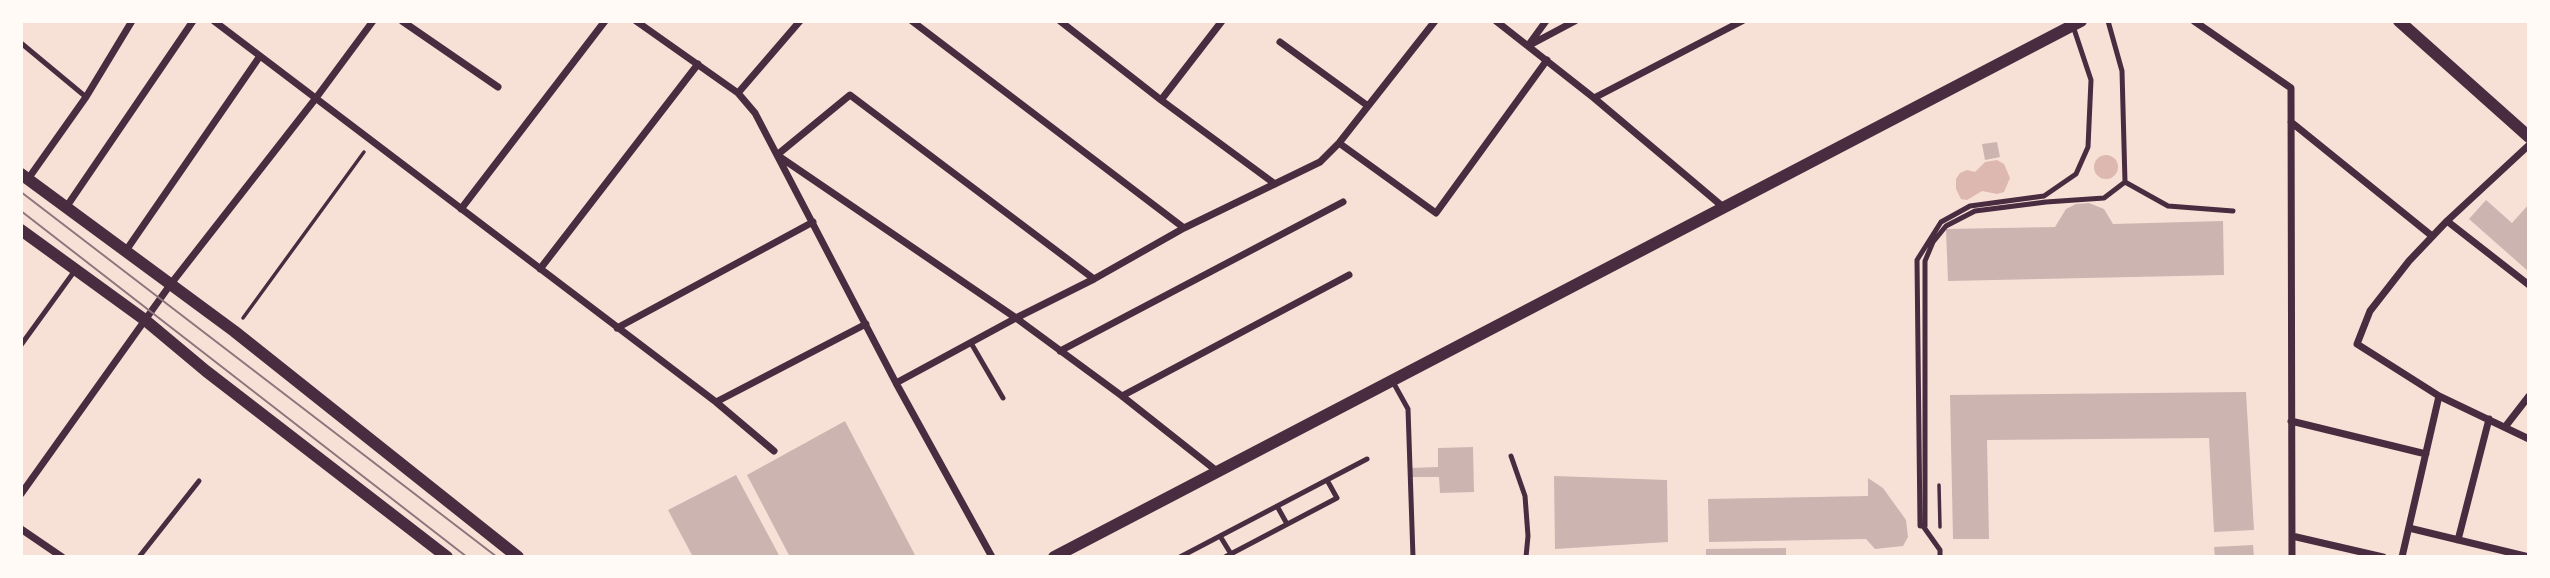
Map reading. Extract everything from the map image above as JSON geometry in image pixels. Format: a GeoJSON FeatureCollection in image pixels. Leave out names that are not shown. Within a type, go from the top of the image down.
{"type":"FeatureCollection","features":[{"type":"Feature","properties":{"kind":"street"},"geometry":{"type":"LineString","coordinates":[[132,21],[86,97],[24,176],[234,331],[518,557]]}},
{"type":"Feature","properties":{"kind":"street"},"geometry":{"type":"LineString","coordinates":[[67,206],[192,21]]}},
{"type":"Feature","properties":{"kind":"street"},"geometry":{"type":"LineString","coordinates":[[214,21],[716,402],[774,451]]}},
{"type":"Feature","properties":{"kind":"street"},"geometry":{"type":"LineString","coordinates":[[21,494],[170,285],[373,21]]}},
{"type":"Feature","properties":{"kind":"street"},"geometry":{"type":"LineString","coordinates":[[402,21],[498,87]]}},
{"type":"Feature","properties":{"kind":"street"},"geometry":{"type":"LineString","coordinates":[[461,209],[605,21]]}},
{"type":"Feature","properties":{"kind":"street"},"geometry":{"type":"LineString","coordinates":[[636,21],[738,93],[755,113],[896,383],[992,557]]}},
{"type":"Feature","properties":{"kind":"street"},"geometry":{"type":"LineString","coordinates":[[738,93],[800,21]]}},
{"type":"Feature","properties":{"kind":"street"},"geometry":{"type":"LineString","coordinates":[[912,21],[1184,228]]}},
{"type":"Feature","properties":{"kind":"street"},"geometry":{"type":"LineString","coordinates":[[1161,100],[1222,21]]}},
{"type":"Feature","properties":{"kind":"street"},"geometry":{"type":"LineString","coordinates":[[896,383],[1094,279],[1184,228],[1320,162],[1339,143],[1435,21]]}},
{"type":"Feature","properties":{"kind":"street"},"geometry":{"type":"LineString","coordinates":[[1496,21],[1594,98],[1723,206]]}},
{"type":"Feature","properties":{"kind":"street"},"geometry":{"type":"LineString","coordinates":[[1528,46],[1546,21]]}},
{"type":"Feature","properties":{"kind":"street"},"geometry":{"type":"LineString","coordinates":[[1528,46],[1575,21]]}},
{"type":"Feature","properties":{"kind":"street"},"geometry":{"type":"LineString","coordinates":[[1594,98],[1742,21]]}},
{"type":"Feature","properties":{"kind":"street"},"geometry":{"type":"LineString","coordinates":[[2194,21],[2291,88],[2292,557]]}},
{"type":"Feature","properties":{"kind":"street"},"geometry":{"type":"LineString","coordinates":[[2399,21],[2529,137]]}},
{"type":"Feature","properties":{"kind":"street"},"geometry":{"type":"LineString","coordinates":[[1054,557],[2075,22]]}},
{"type":"Feature","properties":{"kind":"street"},"geometry":{"type":"LineString","coordinates":[[1065,23],[1161,100],[1275,184]]}},
{"type":"Feature","properties":{"kind":"street"},"geometry":{"type":"LineString","coordinates":[[1280,42],[1368,106]]}},
{"type":"Feature","properties":{"kind":"street"},"geometry":{"type":"LineString","coordinates":[[125,252],[260,56]]}},
{"type":"Feature","properties":{"kind":"street"},"geometry":{"type":"LineString","coordinates":[[1339,143],[1436,213],[1547,60]]}},
{"type":"Feature","properties":{"kind":"street"},"geometry":{"type":"LineString","coordinates":[[540,269],[698,64]]}},
{"type":"Feature","properties":{"kind":"street"},"geometry":{"type":"LineString","coordinates":[[776,155],[850,95],[1094,279]]}},
{"type":"Feature","properties":{"kind":"street"},"geometry":{"type":"LineString","coordinates":[[2291,122],[2432,236]]}},
{"type":"Feature","properties":{"kind":"street"},"geometry":{"type":"LineString","coordinates":[[2529,145],[2447,220],[2409,261],[2370,312],[2357,344],[2440,396],[2529,439]]}},
{"type":"Feature","properties":{"kind":"street"},"geometry":{"type":"LineString","coordinates":[[776,155],[1016,318],[1218,472]]}},
{"type":"Feature","properties":{"kind":"street"},"geometry":{"type":"LineString","coordinates":[[1060,351],[1343,202]]}},
{"type":"Feature","properties":{"kind":"street"},"geometry":{"type":"LineString","coordinates":[[2447,220],[2529,285]]}},
{"type":"Feature","properties":{"kind":"street"},"geometry":{"type":"LineString","coordinates":[[617,328],[813,222]]}},
{"type":"Feature","properties":{"kind":"street"},"geometry":{"type":"LineString","coordinates":[[21,230],[145,320],[447,557]]}},
{"type":"Feature","properties":{"kind":"street"},"geometry":{"type":"LineString","coordinates":[[1122,397],[1349,275]]}},
{"type":"Feature","properties":{"kind":"street"},"geometry":{"type":"LineString","coordinates":[[716,402],[866,324]]}},
{"type":"Feature","properties":{"kind":"street"},"geometry":{"type":"LineString","coordinates":[[2402,557],[2440,396]]}},
{"type":"Feature","properties":{"kind":"street"},"geometry":{"type":"LineString","coordinates":[[2505,427],[2529,396]]}},
{"type":"Feature","properties":{"kind":"street"},"geometry":{"type":"LineString","coordinates":[[2458,540],[2488,419]]}},
{"type":"Feature","properties":{"kind":"street"},"geometry":{"type":"LineString","coordinates":[[2291,421],[2426,454]]}},
{"type":"Feature","properties":{"kind":"street"},"geometry":{"type":"LineString","coordinates":[[2409,528],[2529,555]]}},
{"type":"Feature","properties":{"kind":"street"},"geometry":{"type":"LineString","coordinates":[[21,529],[62,557]]}},
{"type":"Feature","properties":{"kind":"street"},"geometry":{"type":"LineString","coordinates":[[2292,536],[2383,557]]}},
{"type":"Feature","properties":{"kind":"lane"},"geometry":{"type":"LineString","coordinates":[[2108,21],[2122,71],[2125,182]]}},
{"type":"Feature","properties":{"kind":"lane"},"geometry":{"type":"LineString","coordinates":[[1940,557],[1940,550],[1923,526],[1920,526],[1917,260],[1941,222],[1970,206],[2044,195],[2076,174],[2088,147],[2091,80],[2075,22]]}},
{"type":"Feature","properties":{"kind":"lane"},"geometry":{"type":"LineString","coordinates":[[21,43],[86,97]]}},
{"type":"Feature","properties":{"kind":"lane"},"geometry":{"type":"LineString","coordinates":[[2125,182],[2168,206],[2233,211]]}},
{"type":"Feature","properties":{"kind":"lane"},"geometry":{"type":"LineString","coordinates":[[1923,526],[1925,261],[1933,242],[1945,226],[1975,211],[2104,198],[2125,182]]}},
{"type":"Feature","properties":{"kind":"lane"},"geometry":{"type":"LineString","coordinates":[[21,345],[76,270]]}},
{"type":"Feature","properties":{"kind":"lane"},"geometry":{"type":"LineString","coordinates":[[971,343],[1003,398]]}},
{"type":"Feature","properties":{"kind":"lane"},"geometry":{"type":"LineString","coordinates":[[1392,379],[1408,409],[1413,557]]}},
{"type":"Feature","properties":{"kind":"lane"},"geometry":{"type":"LineString","coordinates":[[1511,456],[1525,496],[1528,536],[1526,557]]}},
{"type":"Feature","properties":{"kind":"lane"},"geometry":{"type":"LineString","coordinates":[[1180,557],[1367,458]]}},
{"type":"Feature","properties":{"kind":"lane"},"geometry":{"type":"LineString","coordinates":[[1220,536],[1228,556],[1337,498],[1327,480]]}},
{"type":"Feature","properties":{"kind":"lane"},"geometry":{"type":"LineString","coordinates":[[139,557],[199,481]]}},
{"type":"Feature","properties":{"kind":"lane"},"geometry":{"type":"LineString","coordinates":[[1277,506],[1287,524]]}},
{"type":"Feature","properties":{"kind":"path"},"geometry":{"type":"LineString","coordinates":[[234,331],[372,142]]}},
{"type":"Feature","properties":{"kind":"shaded area"},"geometry":{"type":"Polygon","coordinates":[[[2106,155],[2117,162],[2118,167],[2111,178],[2106,179],[2095,172],[2094,167],[2101,156],[2106,155]]]}},
{"type":"Feature","properties":{"kind":"shaded area"},"geometry":{"type":"Polygon","coordinates":[[[1997,160],[2004,164],[2010,178],[2004,192],[1997,194],[1982,191],[1967,200],[1961,199],[1956,189],[1956,179],[1960,173],[1967,170],[1975,172],[1985,162],[1997,160]]]}},
{"type":"Feature","properties":{"kind":"building"},"geometry":{"type":"Polygon","coordinates":[[[1997,142],[2000,157],[1985,160],[1982,144],[1997,142]]]}},
{"type":"Feature","properties":{"kind":"building"},"geometry":{"type":"Polygon","coordinates":[[[2486,200],[2512,223],[2529,204],[2529,272],[2469,219],[2486,200]]]}},
{"type":"Feature","properties":{"kind":"building"},"geometry":{"type":"Polygon","coordinates":[[[2089,203],[2104,209],[2113,224],[2223,221],[2224,275],[1948,281],[1946,229],[2055,227],[2066,209],[2076,204],[2089,203]]]}},
{"type":"Feature","properties":{"kind":"building"},"geometry":{"type":"Polygon","coordinates":[[[2246,392],[2254,530],[2214,532],[2209,438],[1987,440],[1989,539],[1953,539],[1950,395],[2246,392]]]}},
{"type":"Feature","properties":{"kind":"building"},"geometry":{"type":"Polygon","coordinates":[[[845,421],[916,557],[790,557],[747,475],[845,421]]]}},
{"type":"Feature","properties":{"kind":"building"},"geometry":{"type":"Polygon","coordinates":[[[1473,447],[1474,492],[1440,493],[1439,477],[1410,477],[1410,468],[1438,467],[1438,448],[1473,447]]]}},
{"type":"Feature","properties":{"kind":"building"},"geometry":{"type":"Polygon","coordinates":[[[736,475],[780,557],[693,557],[668,510],[736,475]]]}},
{"type":"Feature","properties":{"kind":"building"},"geometry":{"type":"Polygon","coordinates":[[[1554,476],[1667,480],[1668,542],[1555,549],[1554,476]]]}},
{"type":"Feature","properties":{"kind":"building"},"geometry":{"type":"Polygon","coordinates":[[[1868,478],[1883,488],[1906,520],[1908,537],[1903,546],[1875,549],[1866,539],[1709,542],[1708,499],[1868,496],[1868,478]]]}},
{"type":"Feature","properties":{"kind":"building"},"geometry":{"type":"Polygon","coordinates":[[[2253,545],[2254,557],[2215,557],[2214,547],[2253,545]]]}},
{"type":"Feature","properties":{"kind":"building"},"geometry":{"type":"Polygon","coordinates":[[[1786,548],[1786,557],[1706,557],[1706,549],[1786,548]]]}},
{"type":"Feature","properties":{"kind":"tram line"},"geometry":{"type":"LineString","coordinates":[[21,192],[497,557]]}},
{"type":"Feature","properties":{"kind":"tram line"},"geometry":{"type":"LineString","coordinates":[[21,211],[467,557]]}}]}
